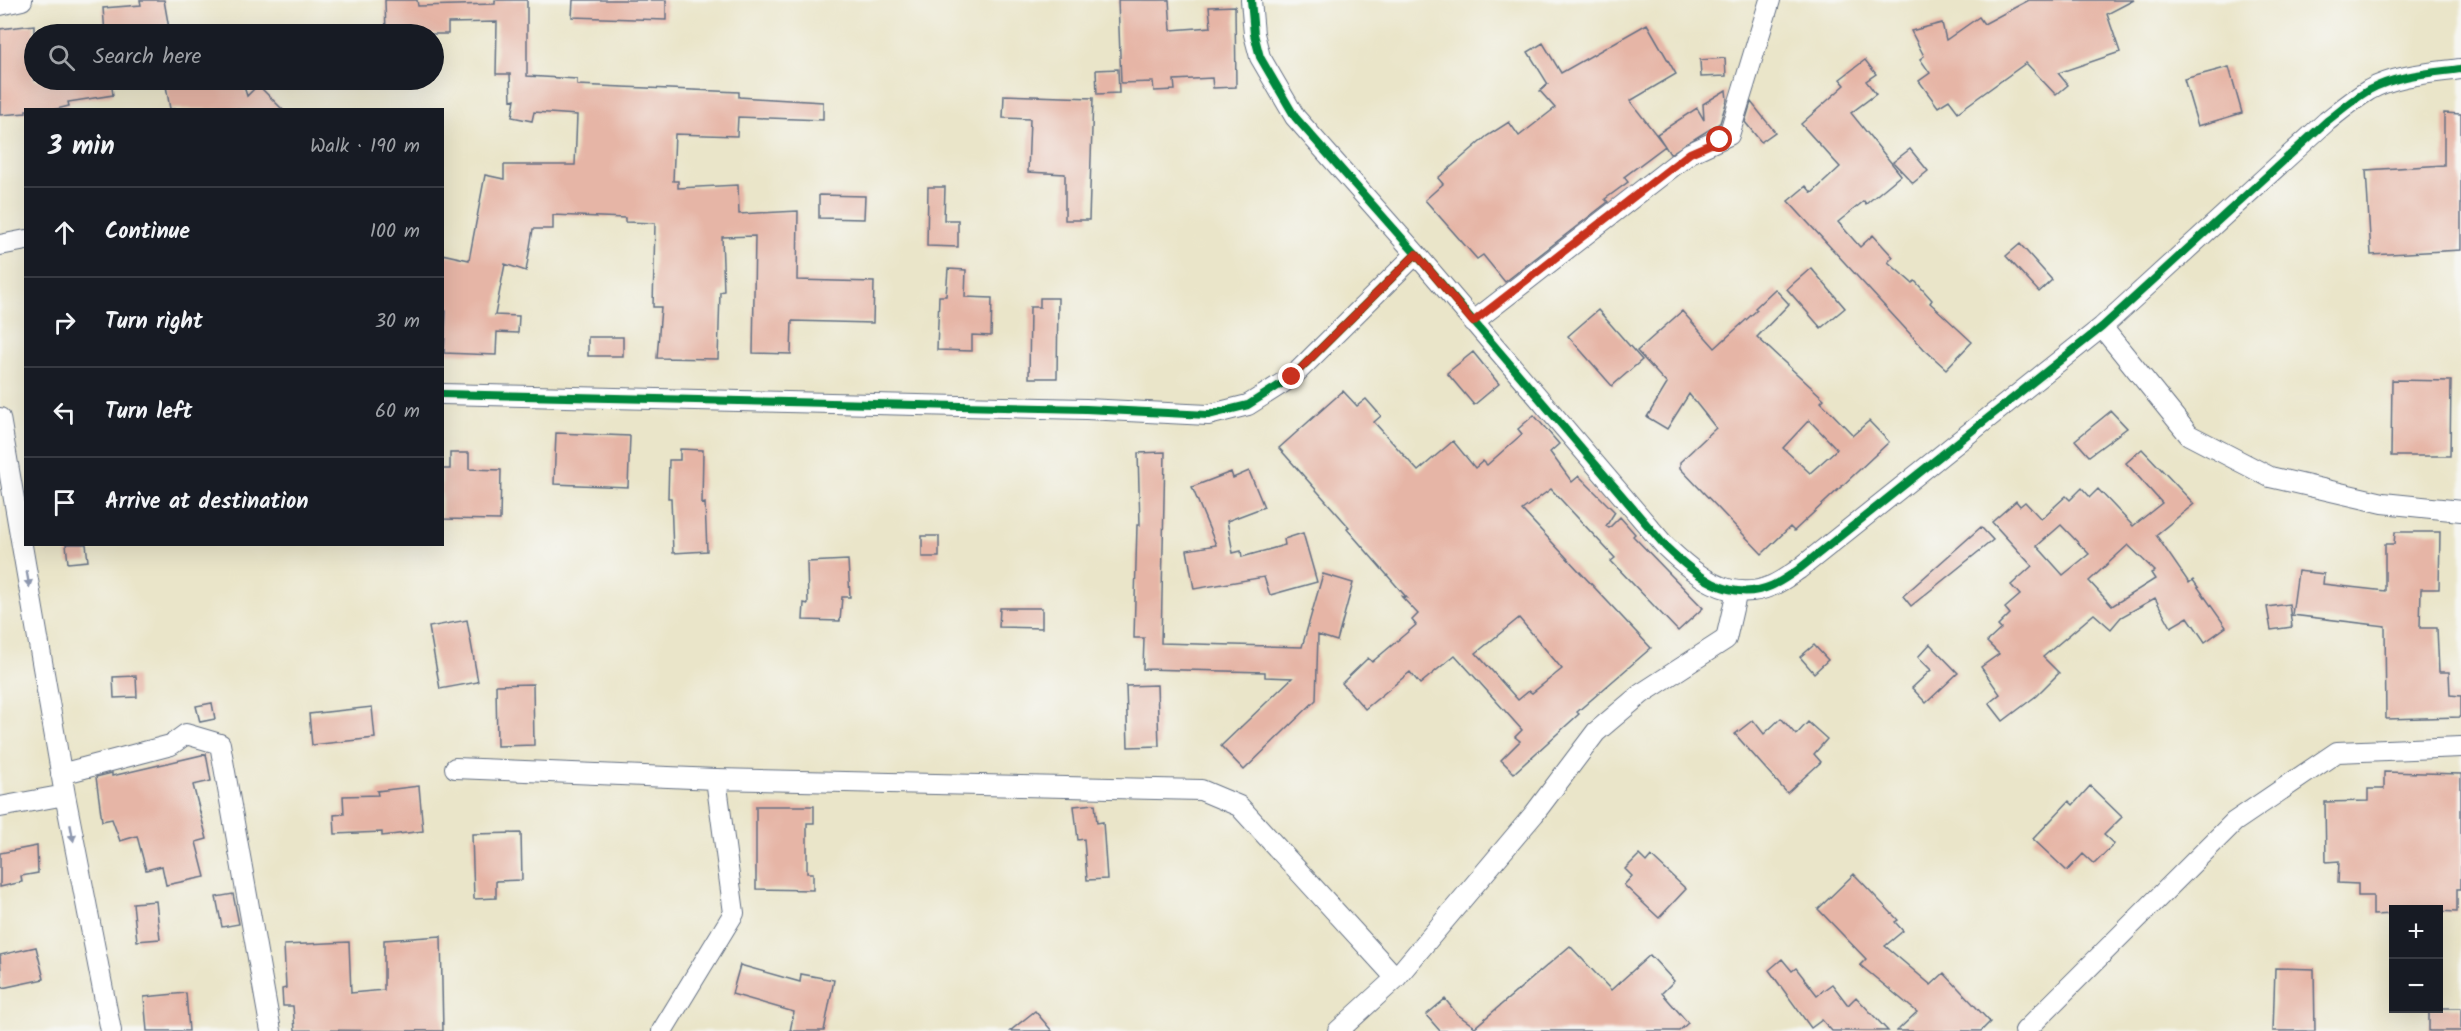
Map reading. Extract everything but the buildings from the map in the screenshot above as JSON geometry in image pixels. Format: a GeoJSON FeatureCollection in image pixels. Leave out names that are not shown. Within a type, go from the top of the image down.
{"type":"FeatureCollection","features":[{"type":"Feature","properties":{"kind":"street"},"geometry":{"type":"LineString","coordinates":[[0,4],[22,0]]}},
{"type":"Feature","properties":{"kind":"street"},"geometry":{"type":"LineString","coordinates":[[1251,0],[1254,34],[1260,57],[1295,117],[1416,254],[1665,546],[1687,568],[1713,585],[1737,591],[1771,586],[1799,569],[2102,327],[2327,121],[2350,104],[2371,90],[2390,82],[2461,69]]}},
{"type":"Feature","properties":{"kind":"street"},"geometry":{"type":"LineString","coordinates":[[1473,322],[1690,153],[1729,135],[1770,0]]}},
{"type":"Feature","properties":{"kind":"street"},"geometry":{"type":"LineString","coordinates":[[0,245],[24,240]]}},
{"type":"Feature","properties":{"kind":"street"},"geometry":{"type":"LineString","coordinates":[[444,394],[1016,407],[1208,415],[1248,405],[1292,377],[1416,254]]}},
{"type":"Feature","properties":{"kind":"street"},"geometry":{"type":"LineString","coordinates":[[2102,327],[2188,435],[2270,477],[2383,503],[2461,511]]}},
{"type":"Feature","properties":{"kind":"street"},"geometry":{"type":"LineString","coordinates":[[0,418],[17,461],[24,511]]}},
{"type":"Feature","properties":{"kind":"street"},"geometry":{"type":"LineString","coordinates":[[29,546],[64,795],[111,1031]]}},
{"type":"Feature","properties":{"kind":"street"},"geometry":{"type":"LineString","coordinates":[[1338,1031],[1396,978],[1534,814],[1596,732],[1641,694],[1726,639],[1737,591]]}},
{"type":"Feature","properties":{"kind":"street"},"geometry":{"type":"LineString","coordinates":[[61,774],[171,745],[186,734],[220,744],[272,1031]]}},
{"type":"Feature","properties":{"kind":"street"},"geometry":{"type":"LineString","coordinates":[[2025,1031],[2234,822],[2337,752],[2461,747]]}},
{"type":"Feature","properties":{"kind":"street"},"geometry":{"type":"LineString","coordinates":[[455,768],[716,779],[1201,790],[1239,806],[1396,978]]}},
{"type":"Feature","properties":{"kind":"street"},"geometry":{"type":"LineString","coordinates":[[662,1031],[734,913],[716,779]]}},
{"type":"Feature","properties":{"kind":"street"},"geometry":{"type":"LineString","coordinates":[[0,807],[64,795]]}},
{"type":"Feature","properties":{"kind":"cycle path"},"geometry":{"type":"LineString","coordinates":[[1251,0],[1254,34],[1260,57],[1295,117],[1416,254],[1665,546],[1700,576],[1727,589],[1741,591],[1756,591],[1771,586],[1799,569],[2102,327],[2327,121],[2353,101],[2369,90],[2391,81],[2414,75],[2461,69]]}},
{"type":"Feature","properties":{"kind":"cycle path"},"geometry":{"type":"LineString","coordinates":[[444,394],[1086,409],[1208,415],[1248,405],[1292,377],[1416,254]]}},
{"type":"Feature","properties":{"kind":"route"},"geometry":{"type":"LineString","coordinates":[[1292,377],[1416,254],[1473,322],[1690,153],[1720,140]]}}]}
